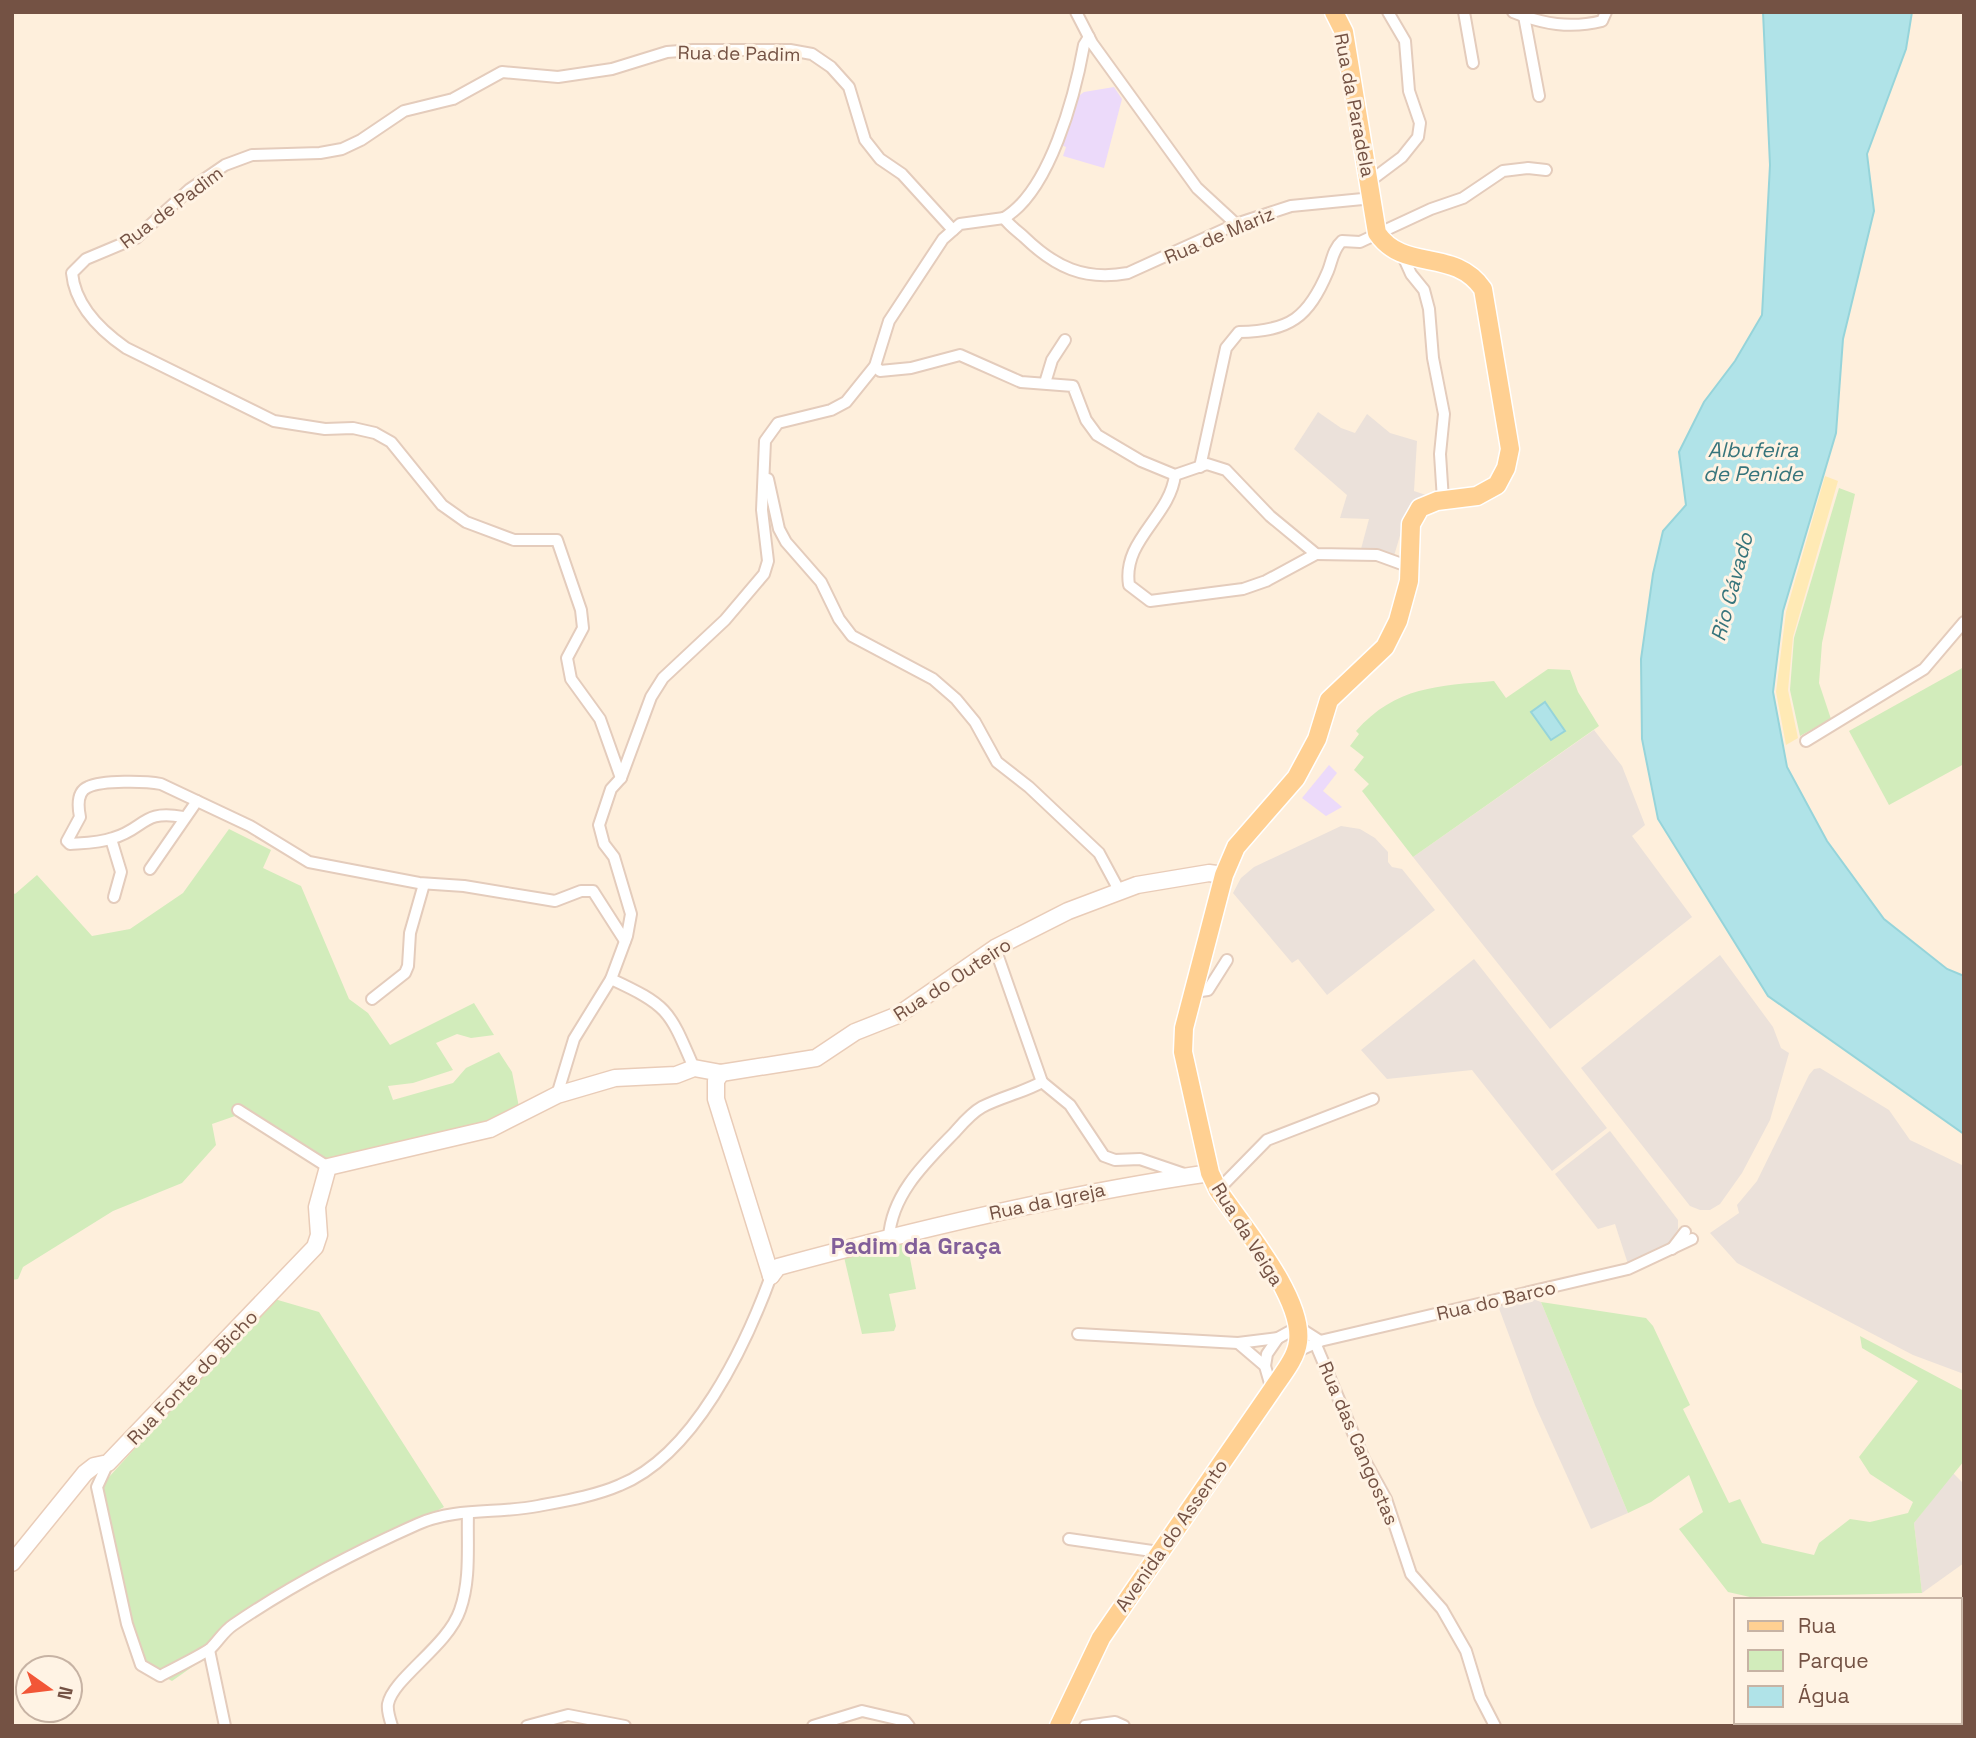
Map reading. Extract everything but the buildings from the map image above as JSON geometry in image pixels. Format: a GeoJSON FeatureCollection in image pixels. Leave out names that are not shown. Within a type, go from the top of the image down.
{"type":"FeatureCollection","features":[{"type":"Feature","properties":{"kind":"main road","name":"Rua da Paradela"},"geometry":{"type":"LineString","coordinates":[[1334,12],[1343,32],[1372,190],[1377,233]]}},
{"type":"Feature","properties":{"kind":"main road"},"geometry":{"type":"LineString","coordinates":[[1377,233],[1386,246],[1402,254],[1456,265],[1473,275],[1483,289],[1510,449],[1506,468],[1497,485],[1477,496],[1443,500]]}},
{"type":"Feature","properties":{"kind":"main road","name":"Rua da Veiga"},"geometry":{"type":"LineString","coordinates":[[1296,1352],[1298,1327],[1294,1307],[1214,1181],[1183,1052],[1184,1028],[1224,875],[1236,847],[1296,778],[1317,739],[1329,700],[1385,647],[1404,601],[1410,567],[1410,524],[1420,508],[1443,500]]}},
{"type":"Feature","properties":{"kind":"main road","name":"Avenida do Assento"},"geometry":{"type":"LineString","coordinates":[[1059,1726],[1101,1638],[1296,1352]]}},
{"type":"Feature","properties":{"kind":"street"},"geometry":{"type":"LineString","coordinates":[[1076,12],[1089,37],[1197,188],[1236,224]]}},
{"type":"Feature","properties":{"kind":"street"},"geometry":{"type":"LineString","coordinates":[[1372,190],[1418,137],[1420,123],[1409,91],[1405,41],[1388,12]]}},
{"type":"Feature","properties":{"kind":"street"},"geometry":{"type":"LineString","coordinates":[[1464,12],[1473,63]]}},
{"type":"Feature","properties":{"kind":"street"},"geometry":{"type":"LineString","coordinates":[[1518,14],[1539,23],[1579,27],[1602,21],[1606,12]]}},
{"type":"Feature","properties":{"kind":"street"},"geometry":{"type":"LineString","coordinates":[[1518,14],[1539,96]]}},
{"type":"Feature","properties":{"kind":"street"},"geometry":{"type":"LineString","coordinates":[[557,1095],[575,1039],[611,979],[625,941],[631,914],[614,857],[604,845],[599,825],[611,789],[621,778],[651,697],[663,678],[725,620],[764,574],[768,561],[762,510],[765,441],[778,423],[831,410],[846,402],[875,366],[889,321],[943,239],[960,224],[1004,218],[1016,211],[1049,160],[1063,131],[1084,45],[1089,37]]}},
{"type":"Feature","properties":{"kind":"street","name":"Rua de Padim"},"geometry":{"type":"LineString","coordinates":[[621,778],[600,719],[571,679],[567,658],[583,628],[581,610],[557,540],[514,540],[466,522],[442,505],[391,442],[375,433],[353,428],[325,429],[274,421],[126,348],[110,336],[84,307],[74,290],[72,273],[86,259],[136,238],[190,189],[225,166],[253,155],[320,153],[342,149],[361,140],[404,111],[453,99],[502,72],[558,77],[612,69],[667,52],[693,50],[790,50],[812,54],[831,67],[849,87],[865,141],[880,159],[902,174],[953,230]]}},
{"type":"Feature","properties":{"kind":"street"},"geometry":{"type":"LineString","coordinates":[[1200,467],[1226,348],[1239,332],[1272,331],[1304,313],[1342,241],[1360,243],[1377,233],[1463,198],[1503,171],[1528,168],[1546,170]]}},
{"type":"Feature","properties":{"kind":"street","name":"Rua de Mariz"},"geometry":{"type":"LineString","coordinates":[[1004,218],[1043,256],[1061,267],[1080,274],[1109,277],[1137,270],[1236,224],[1292,206],[1372,190]]}},
{"type":"Feature","properties":{"kind":"street"},"geometry":{"type":"LineString","coordinates":[[1402,254],[1411,274],[1424,290],[1429,309],[1433,358],[1444,414],[1440,454],[1443,500]]}},
{"type":"Feature","properties":{"kind":"street"},"geometry":{"type":"LineString","coordinates":[[1045,383],[1052,360],[1065,341]]}},
{"type":"Feature","properties":{"kind":"street"},"geometry":{"type":"LineString","coordinates":[[875,366],[880,371],[911,368],[960,355],[1021,382],[1073,386],[1086,419],[1097,435],[1141,461],[1175,475],[1207,464],[1226,470],[1270,516],[1316,554]]}},
{"type":"Feature","properties":{"kind":"street"},"geometry":{"type":"LineString","coordinates":[[765,466],[779,529],[786,542],[821,582],[839,619],[852,636],[933,679],[956,699],[975,722],[997,762],[1030,787],[1098,853],[1120,892]]}},
{"type":"Feature","properties":{"kind":"street"},"geometry":{"type":"LineString","coordinates":[[1175,475],[1168,499],[1135,546],[1128,573],[1129,585],[1150,601],[1242,589],[1266,581],[1316,554],[1377,555],[1410,567]]}},
{"type":"Feature","properties":{"kind":"street"},"geometry":{"type":"LineString","coordinates":[[1806,741],[1924,669],[1964,622]]}},
{"type":"Feature","properties":{"kind":"street"},"geometry":{"type":"LineString","coordinates":[[183,817],[147,817],[111,839],[70,844],[67,841],[80,817],[77,806],[81,793],[88,786],[146,781],[161,784],[250,826],[309,862],[424,884],[464,886],[555,901],[581,891],[593,891],[625,941]]}},
{"type":"Feature","properties":{"kind":"street"},"geometry":{"type":"LineString","coordinates":[[150,869],[183,817],[197,801]]}},
{"type":"Feature","properties":{"kind":"street"},"geometry":{"type":"LineString","coordinates":[[111,839],[121,872],[114,897]]}},
{"type":"Feature","properties":{"kind":"street","name":"Rua do Outeiro"},"geometry":{"type":"LineString","coordinates":[[694,1068],[721,1073],[801,1061],[826,1053],[855,1032],[898,1015],[995,948],[1068,911],[1137,885],[1209,873],[1224,875]]}},
{"type":"Feature","properties":{"kind":"street"},"geometry":{"type":"LineString","coordinates":[[372,999],[405,973],[408,966],[410,933],[424,884]]}},
{"type":"Feature","properties":{"kind":"street"},"geometry":{"type":"LineString","coordinates":[[995,948],[1042,1082],[1070,1105],[1104,1156],[1115,1160],[1140,1159],[1190,1176]]}},
{"type":"Feature","properties":{"kind":"street"},"geometry":{"type":"LineString","coordinates":[[1194,992],[1208,990],[1227,960]]}},
{"type":"Feature","properties":{"kind":"street"},"geometry":{"type":"LineString","coordinates":[[238,1110],[328,1167],[491,1129],[557,1095],[615,1078],[676,1075],[694,1068],[676,1026],[662,1006],[611,979]]}},
{"type":"Feature","properties":{"kind":"street"},"geometry":{"type":"LineString","coordinates":[[108,1463],[97,1487],[127,1624],[141,1665],[160,1676],[209,1650],[231,1627],[280,1595],[422,1522],[455,1513],[536,1506],[619,1486],[641,1474],[683,1437],[712,1402],[758,1311],[771,1276],[716,1098],[716,1081],[721,1073]]}},
{"type":"Feature","properties":{"kind":"street"},"geometry":{"type":"LineString","coordinates":[[888,1237],[891,1217],[912,1178],[967,1119],[981,1108],[1018,1095],[1042,1082]]}},
{"type":"Feature","properties":{"kind":"street"},"geometry":{"type":"LineString","coordinates":[[1214,1181],[1267,1140],[1373,1099]]}},
{"type":"Feature","properties":{"kind":"street","name":"Rua Fonte do Bicho"},"geometry":{"type":"LineString","coordinates":[[12,1563],[85,1472],[94,1466],[108,1463],[315,1247],[319,1235],[317,1207],[328,1167]]}},
{"type":"Feature","properties":{"kind":"street","name":"Rua da Igreja"},"geometry":{"type":"LineString","coordinates":[[771,1276],[778,1268],[888,1237],[1100,1189],[1190,1176],[1214,1181]]}},
{"type":"Feature","properties":{"kind":"street","name":"Rua do Barco"},"geometry":{"type":"LineString","coordinates":[[1296,1352],[1318,1343],[1628,1269],[1670,1251],[1689,1236]]}},
{"type":"Feature","properties":{"kind":"street"},"geometry":{"type":"LineString","coordinates":[[1078,1335],[1238,1343],[1278,1338],[1298,1327],[1318,1343]]}},
{"type":"Feature","properties":{"kind":"street"},"geometry":{"type":"LineString","coordinates":[[1272,1390],[1265,1366],[1267,1354],[1278,1338]]}},
{"type":"Feature","properties":{"kind":"street"},"geometry":{"type":"LineString","coordinates":[[1238,1343],[1265,1366]]}},
{"type":"Feature","properties":{"kind":"street","name":"Rua das Cangostas"},"geometry":{"type":"LineString","coordinates":[[1318,1343],[1364,1459],[1386,1499],[1411,1574],[1442,1609],[1466,1651],[1480,1697],[1495,1726]]}},
{"type":"Feature","properties":{"kind":"street"},"geometry":{"type":"LineString","coordinates":[[392,1726],[387,1705],[395,1690],[440,1645],[460,1613],[467,1582],[468,1513]]}},
{"type":"Feature","properties":{"kind":"street"},"geometry":{"type":"LineString","coordinates":[[1069,1539],[1159,1552]]}},
{"type":"Feature","properties":{"kind":"street"},"geometry":{"type":"LineString","coordinates":[[209,1650],[225,1726]]}},
{"type":"Feature","properties":{"kind":"street"},"geometry":{"type":"LineString","coordinates":[[813,1726],[862,1711],[905,1721],[909,1726]]}},
{"type":"Feature","properties":{"kind":"street"},"geometry":{"type":"LineString","coordinates":[[527,1726],[568,1714],[625,1726]]}},
{"type":"Feature","properties":{"kind":"street"},"geometry":{"type":"LineString","coordinates":[[1085,1726],[1115,1722],[1124,1726]]}},
{"type":"Feature","properties":{"kind":"shaded area"},"geometry":{"type":"Polygon","coordinates":[[[1114,87],[1122,99],[1104,168],[1063,156],[1066,147],[1061,145],[1076,98],[1084,92],[1114,87]]]}},
{"type":"Feature","properties":{"kind":"shaded area"},"geometry":{"type":"Polygon","coordinates":[[[1318,412],[1341,428],[1355,433],[1367,414],[1390,433],[1417,441],[1414,491],[1432,497],[1401,532],[1394,556],[1361,549],[1369,519],[1340,518],[1347,495],[1294,449],[1318,412]]]}},
{"type":"Feature","properties":{"kind":"shaded area"},"geometry":{"type":"Polygon","coordinates":[[[1594,730],[1622,766],[1645,825],[1632,836],[1692,917],[1550,1029],[1413,857],[1594,730]]]}},
{"type":"Feature","properties":{"kind":"shaded area"},"geometry":{"type":"Polygon","coordinates":[[[1329,765],[1337,773],[1323,791],[1342,807],[1326,816],[1302,798],[1329,765]]]}},
{"type":"Feature","properties":{"kind":"shaded area"},"geometry":{"type":"Polygon","coordinates":[[[1341,826],[1360,829],[1375,838],[1388,852],[1388,862],[1392,867],[1402,869],[1435,910],[1327,995],[1298,959],[1292,963],[1233,893],[1241,878],[1254,867],[1341,826]]]}},
{"type":"Feature","properties":{"kind":"shaded area"},"geometry":{"type":"Polygon","coordinates":[[[1720,955],[1773,1027],[1781,1048],[1789,1053],[1770,1120],[1742,1173],[1720,1204],[1710,1210],[1700,1210],[1690,1206],[1581,1068],[1720,955]]]}},
{"type":"Feature","properties":{"kind":"shaded area"},"geometry":{"type":"Polygon","coordinates":[[[1474,959],[1607,1128],[1552,1171],[1472,1070],[1387,1079],[1361,1050],[1474,959]]]}},
{"type":"Feature","properties":{"kind":"shaded area"},"geometry":{"type":"Polygon","coordinates":[[[1820,1068],[1889,1110],[1910,1140],[1964,1166],[1964,1374],[1913,1355],[1737,1263],[1710,1233],[1739,1213],[1737,1205],[1757,1181],[1809,1075],[1814,1069],[1820,1068]]]}},
{"type":"Feature","properties":{"kind":"shaded area"},"geometry":{"type":"Polygon","coordinates":[[[1610,1131],[1678,1220],[1678,1229],[1669,1244],[1628,1264],[1615,1224],[1598,1229],[1555,1174],[1610,1131]]]}},
{"type":"Feature","properties":{"kind":"shaded area"},"geometry":{"type":"Polygon","coordinates":[[[1525,1296],[1541,1302],[1628,1513],[1591,1529],[1535,1405],[1497,1303],[1525,1296]]]}},
{"type":"Feature","properties":{"kind":"shaded area"},"geometry":{"type":"Polygon","coordinates":[[[1953,1473],[1964,1484],[1964,1563],[1922,1593],[1914,1523],[1953,1473]]]}},
{"type":"Feature","properties":{"kind":"green space"},"geometry":{"type":"Polygon","coordinates":[[[1839,488],[1855,494],[1822,643],[1819,683],[1831,719],[1800,736],[1790,690],[1794,638],[1839,488]]]}},
{"type":"Feature","properties":{"kind":"green space"},"geometry":{"type":"Polygon","coordinates":[[[1964,667],[1964,764],[1889,805],[1849,731],[1964,667]]]}},
{"type":"Feature","properties":{"kind":"green space"},"geometry":{"type":"Polygon","coordinates":[[[1548,669],[1570,670],[1578,692],[1599,726],[1413,857],[1362,791],[1369,784],[1354,770],[1364,757],[1350,746],[1359,734],[1356,731],[1387,705],[1419,691],[1494,681],[1506,698],[1548,669]]]}},
{"type":"Feature","properties":{"kind":"green space"},"geometry":{"type":"Polygon","coordinates":[[[229,829],[271,850],[263,868],[301,886],[349,999],[368,1013],[390,1045],[474,1003],[494,1035],[471,1038],[457,1034],[436,1043],[453,1070],[413,1083],[388,1086],[393,1100],[453,1083],[466,1068],[499,1052],[512,1072],[519,1107],[493,1121],[330,1163],[300,1156],[235,1116],[212,1124],[216,1145],[182,1183],[113,1211],[23,1267],[18,1279],[12,1280],[12,892],[15,894],[37,875],[92,936],[130,929],[183,893],[229,829]]]}},
{"type":"Feature","properties":{"kind":"green space"},"geometry":{"type":"Polygon","coordinates":[[[907,1243],[916,1289],[889,1294],[896,1326],[894,1331],[862,1334],[844,1257],[907,1243]]]}},
{"type":"Feature","properties":{"kind":"green space"},"geometry":{"type":"Polygon","coordinates":[[[271,1298],[319,1312],[444,1507],[235,1617],[209,1641],[202,1660],[172,1681],[141,1665],[97,1487],[108,1463],[109,1477],[271,1298]]]}},
{"type":"Feature","properties":{"kind":"green space"},"geometry":{"type":"Polygon","coordinates":[[[1541,1302],[1646,1318],[1653,1326],[1690,1405],[1683,1409],[1729,1503],[1740,1499],[1762,1543],[1814,1555],[1819,1543],[1850,1519],[1870,1522],[1908,1513],[1913,1502],[1870,1474],[1859,1457],[1918,1381],[1862,1348],[1860,1336],[1964,1391],[1964,1461],[1914,1523],[1922,1593],[1750,1597],[1728,1592],[1679,1529],[1703,1512],[1689,1475],[1651,1502],[1628,1513],[1541,1302]]]}},
{"type":"Feature","properties":{"kind":"sand"},"geometry":{"type":"Polygon","coordinates":[[[1825,476],[1838,481],[1793,637],[1788,690],[1798,738],[1786,745],[1776,692],[1786,612],[1825,476]]]}},
{"type":"Feature","properties":{"kind":"water","name":"Albufeira de Penide"},"geometry":{"type":"Polygon","coordinates":[[[1763,12],[1912,12],[1906,49],[1867,154],[1874,211],[1843,339],[1836,433],[1783,611],[1773,692],[1787,767],[1827,841],[1884,919],[1947,969],[1964,976],[1964,1134],[1768,996],[1658,819],[1642,739],[1641,659],[1653,574],[1663,531],[1686,505],[1679,452],[1704,402],[1735,361],[1762,315],[1770,165],[1763,12]]]}},
{"type":"Feature","properties":{"kind":"water"},"geometry":{"type":"Polygon","coordinates":[[[1545,702],[1565,731],[1551,740],[1531,712],[1545,702]]]}},
{"type":"Feature","properties":{"kind":"district","name":"Padim da Graça"},"geometry":{"type":"Point","coordinates":[916,1246]}},
{"type":"Feature","properties":{"kind":"water label","name":"Rio Cávado"},"geometry":{"type":"Point","coordinates":[1732,587]}}]}
